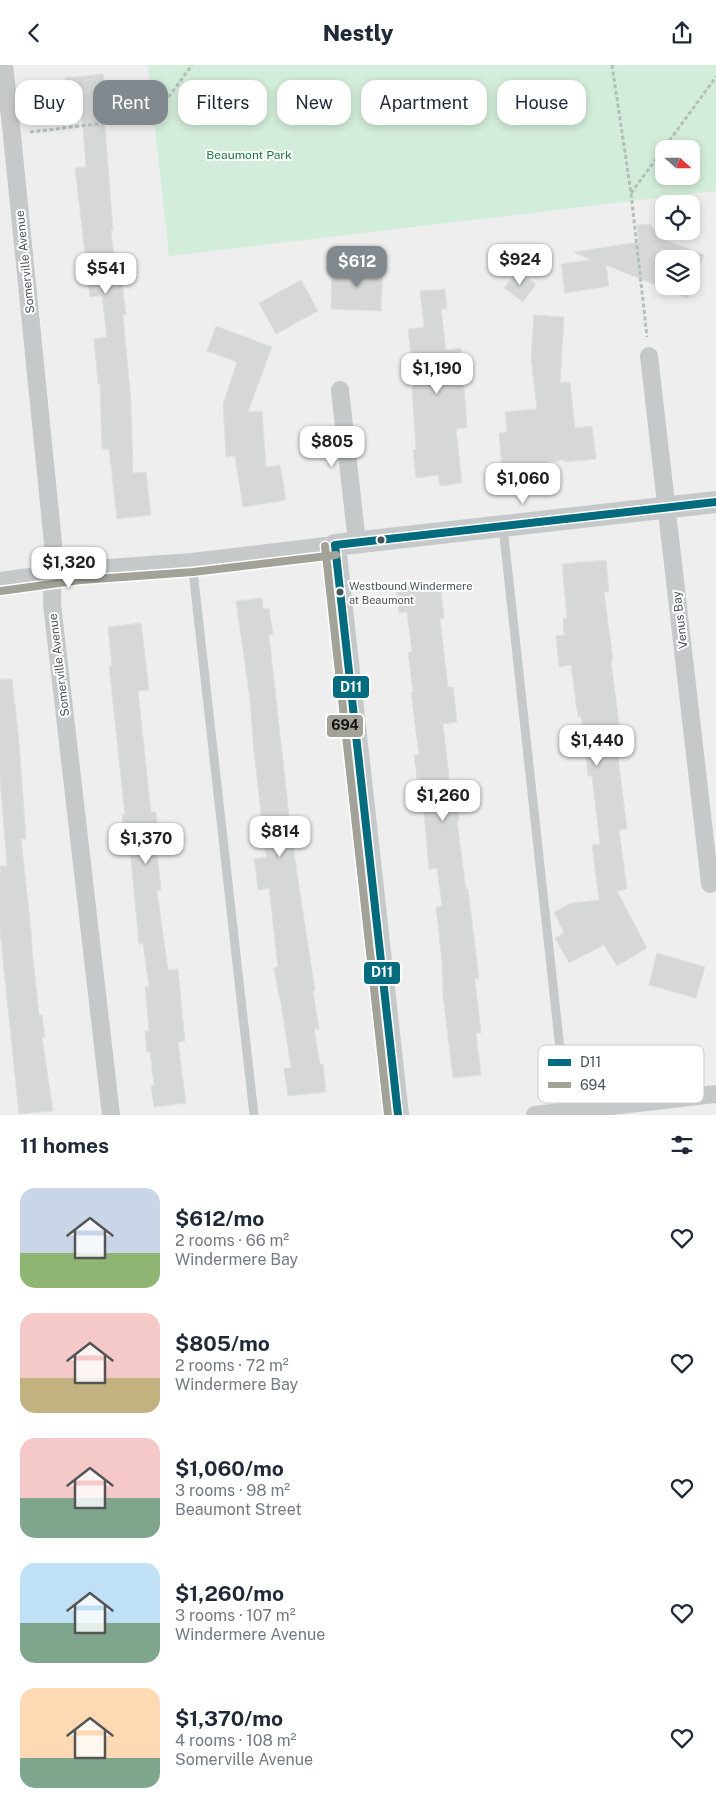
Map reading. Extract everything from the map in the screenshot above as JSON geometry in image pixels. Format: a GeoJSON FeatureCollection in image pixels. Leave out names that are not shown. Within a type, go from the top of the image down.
{"type":"FeatureCollection","features":[{"type":"Feature","properties":{"kind":"street","name":"Somerville Avenue"},"geometry":{"type":"LineString","coordinates":[[4,65],[53,543],[52,604],[111,1115]]}},
{"type":"Feature","properties":{"kind":"street","name":"Venus Bay"},"geometry":{"type":"LineString","coordinates":[[649,355],[710,884]]}},
{"type":"Feature","properties":{"kind":"street"},"geometry":{"type":"LineString","coordinates":[[340,390],[357,543]]}},
{"type":"Feature","properties":{"kind":"street"},"geometry":{"type":"LineString","coordinates":[[0,581],[80,570],[192,561],[716,502]]}},
{"type":"Feature","properties":{"kind":"street"},"geometry":{"type":"LineString","coordinates":[[335,545],[398,1115]]}},
{"type":"Feature","properties":{"kind":"street"},"geometry":{"type":"LineString","coordinates":[[535,1115],[645,1103]]}},
{"type":"Feature","properties":{"kind":"lane"},"geometry":{"type":"LineString","coordinates":[[503,526],[560,1045]]}},
{"type":"Feature","properties":{"kind":"lane"},"geometry":{"type":"LineString","coordinates":[[192,561],[254,1115]]}},
{"type":"Feature","properties":{"kind":"path"},"geometry":{"type":"LineString","coordinates":[[12,135],[154,117],[192,65]]}},
{"type":"Feature","properties":{"kind":"path"},"geometry":{"type":"LineString","coordinates":[[612,65],[630,193],[649,355]]}},
{"type":"Feature","properties":{"kind":"path"},"geometry":{"type":"LineString","coordinates":[[630,193],[716,77]]}},
{"type":"Feature","properties":{"kind":"green space","name":"Beaumont Park"},"geometry":{"type":"Polygon","coordinates":[[[148,65],[716,65],[716,191],[682,195],[655,195],[655,198],[169,256],[155,125],[168,125],[168,80],[150,80],[148,65]]]}},
{"type":"Feature","properties":{"kind":"building"},"geometry":{"type":"Polygon","coordinates":[[[103,74],[104,80],[93,80],[93,125],[105,125],[113,230],[111,230],[116,268],[120,268],[126,315],[123,315],[131,402],[133,473],[146,472],[151,515],[117,519],[109,449],[102,449],[100,384],[98,384],[94,339],[107,337],[102,296],[90,297],[75,168],[86,167],[83,125],[83,80],[65,80],[65,78],[103,74]]]}},
{"type":"Feature","properties":{"kind":"building"},"geometry":{"type":"Polygon","coordinates":[[[650,224],[655,230],[655,240],[666,240],[691,250],[655,250],[655,285],[606,265],[609,286],[565,293],[561,264],[591,260],[574,252],[639,242],[637,225],[650,224]]]}},
{"type":"Feature","properties":{"kind":"building"},"geometry":{"type":"Polygon","coordinates":[[[700,253],[704,255],[700,266],[700,253]]]}},
{"type":"Feature","properties":{"kind":"building"},"geometry":{"type":"Polygon","coordinates":[[[332,265],[383,267],[381,311],[331,309],[332,265]]]}},
{"type":"Feature","properties":{"kind":"building"},"geometry":{"type":"Polygon","coordinates":[[[517,271],[536,284],[523,302],[504,288],[517,271]]]}},
{"type":"Feature","properties":{"kind":"building"},"geometry":{"type":"Polygon","coordinates":[[[301,280],[318,311],[276,334],[259,303],[301,280]]]}},
{"type":"Feature","properties":{"kind":"building"},"geometry":{"type":"Polygon","coordinates":[[[445,289],[447,309],[441,309],[446,350],[461,348],[467,428],[456,429],[462,483],[440,486],[438,475],[416,478],[413,450],[416,449],[412,388],[414,387],[408,329],[424,327],[420,291],[445,289]]]}},
{"type":"Feature","properties":{"kind":"building"},"geometry":{"type":"Polygon","coordinates":[[[534,315],[564,317],[560,383],[570,382],[575,428],[592,426],[596,459],[565,462],[565,460],[502,468],[499,433],[507,432],[505,412],[537,409],[531,357],[534,315]]]}},
{"type":"Feature","properties":{"kind":"building"},"geometry":{"type":"Polygon","coordinates":[[[216,326],[272,347],[248,412],[262,411],[266,467],[280,465],[286,500],[243,507],[235,456],[226,457],[223,404],[237,362],[207,351],[216,326]]]}},
{"type":"Feature","properties":{"kind":"building"},"geometry":{"type":"Polygon","coordinates":[[[606,560],[609,592],[604,592],[623,756],[618,756],[627,829],[619,830],[627,889],[617,891],[647,948],[617,966],[604,945],[569,963],[555,938],[564,933],[554,912],[571,903],[599,900],[592,845],[600,844],[592,776],[588,776],[581,716],[578,717],[571,665],[559,667],[556,636],[564,635],[563,618],[567,618],[562,564],[606,560]]]}},
{"type":"Feature","properties":{"kind":"building"},"geometry":{"type":"Polygon","coordinates":[[[440,583],[444,618],[440,619],[448,687],[453,687],[457,722],[443,724],[450,787],[456,786],[459,821],[457,821],[466,890],[468,889],[479,979],[475,979],[481,1033],[476,1033],[481,1075],[453,1078],[443,996],[442,961],[436,907],[442,906],[437,868],[429,869],[421,779],[417,779],[414,755],[419,755],[408,652],[412,652],[407,612],[399,613],[396,588],[440,583]]]}},
{"type":"Feature","properties":{"kind":"building"},"geometry":{"type":"Polygon","coordinates":[[[262,598],[263,609],[269,608],[273,635],[269,635],[291,833],[315,991],[313,991],[319,1029],[314,1029],[320,1064],[323,1064],[326,1092],[288,1096],[284,1068],[291,1068],[274,968],[278,967],[269,888],[258,890],[254,859],[266,857],[250,700],[236,601],[262,598]]]}},
{"type":"Feature","properties":{"kind":"building"},"geometry":{"type":"Polygon","coordinates":[[[141,623],[149,690],[138,691],[151,812],[156,812],[159,845],[156,845],[161,890],[157,891],[168,970],[178,969],[185,1041],[178,1042],[186,1103],[154,1107],[151,1086],[154,1085],[145,1031],[149,1031],[145,987],[149,987],[143,943],[139,944],[130,848],[125,849],[122,815],[125,815],[109,666],[112,666],[108,627],[141,623]]]}},
{"type":"Feature","properties":{"kind":"building"},"geometry":{"type":"Polygon","coordinates":[[[0,679],[12,679],[19,741],[26,839],[21,839],[39,1015],[42,1015],[45,1037],[42,1037],[53,1111],[19,1114],[0,932],[0,866],[7,866],[0,779],[0,679]]]}},
{"type":"Feature","properties":{"kind":"building"},"geometry":{"type":"Polygon","coordinates":[[[657,953],[705,967],[696,998],[649,985],[657,953]]]}},
{"type":"Feature","properties":{"kind":"transit line","name":"D11"},"geometry":{"type":"LineString","coordinates":[[335,545],[716,502]]}},
{"type":"Feature","properties":{"kind":"transit line","name":"D11"},"geometry":{"type":"LineString","coordinates":[[335,545],[398,1115]]}},
{"type":"Feature","properties":{"kind":"transit line","name":"694"},"geometry":{"type":"LineString","coordinates":[[325,546],[388,1115]]}},
{"type":"Feature","properties":{"kind":"transit line","name":"694"},"geometry":{"type":"LineString","coordinates":[[1,591],[81,580],[193,572],[336,555]]}},
{"type":"Feature","properties":{"kind":"place","name":"Westbound Windermere at Beaumont"},"geometry":{"type":"Point","coordinates":[340,592]}}]}
